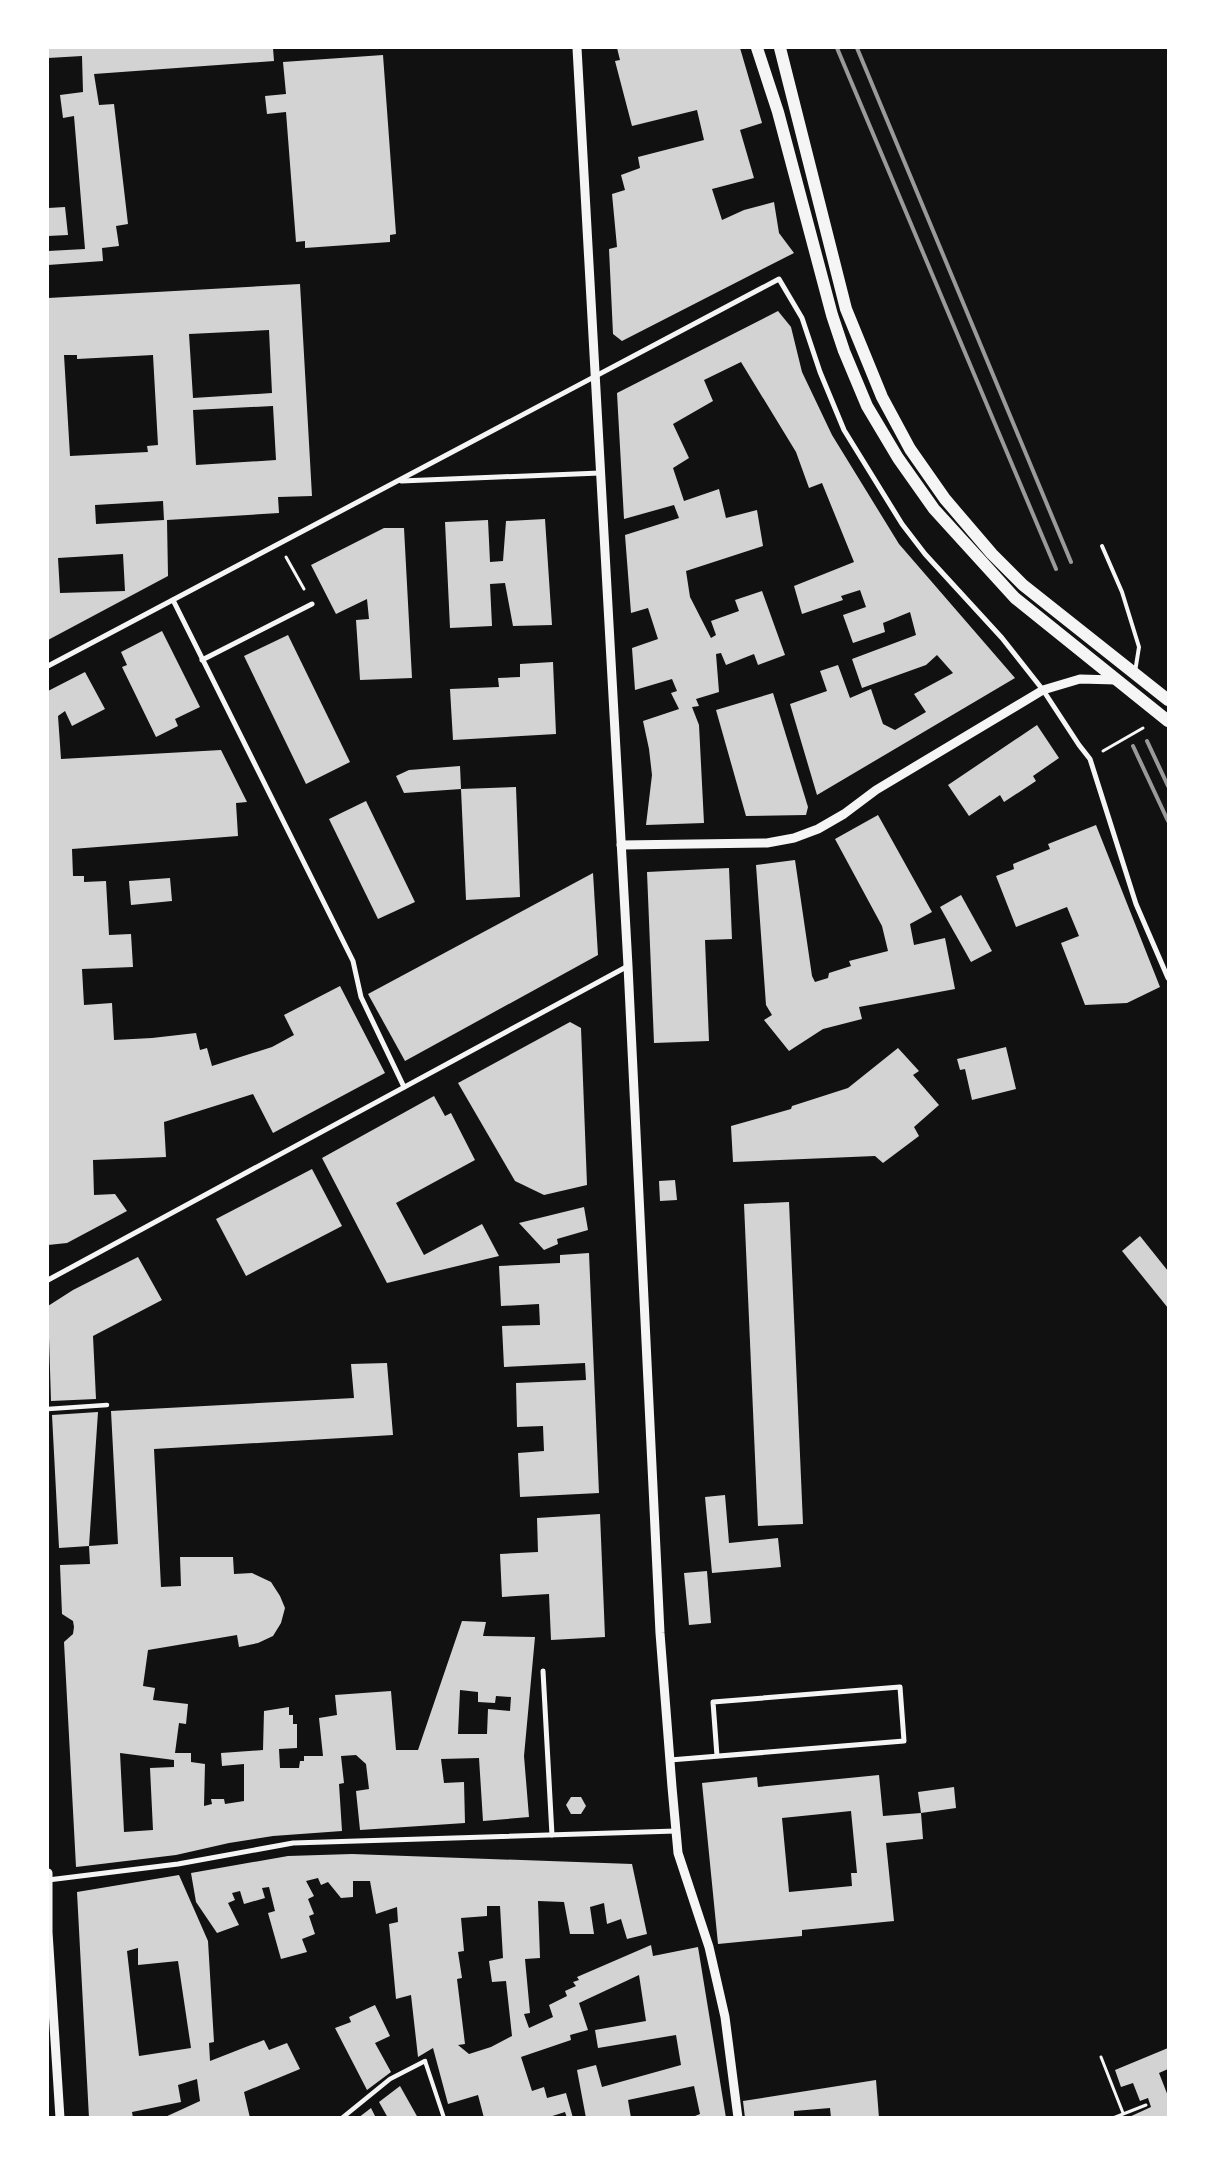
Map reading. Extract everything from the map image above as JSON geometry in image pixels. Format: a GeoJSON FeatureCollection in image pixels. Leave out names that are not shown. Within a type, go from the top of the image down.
{"type":"FeatureCollection","features":[{"type":"Feature","properties":{"kind":"main road"},"geometry":{"type":"LineString","coordinates":[[757,48],[778,112],[832,315],[844,351],[867,406],[898,458],[934,509],[1015,598],[1166,719]]}},
{"type":"Feature","properties":{"kind":"main road"},"geometry":{"type":"LineString","coordinates":[[780,48],[846,309],[882,397],[910,449],[945,499],[992,554],[1023,585],[1168,700]]}},
{"type":"Feature","properties":{"kind":"street"},"geometry":{"type":"LineString","coordinates":[[577,48],[628,966],[662,1666],[678,1853],[709,1947],[726,2017],[738,2118]]}},
{"type":"Feature","properties":{"kind":"street"},"geometry":{"type":"LineString","coordinates":[[48,666],[779,279],[802,318],[820,372],[844,430],[902,524],[925,554],[1002,638],[1043,690],[1090,759],[1136,904],[1168,978]]}},
{"type":"Feature","properties":{"kind":"street"},"geometry":{"type":"LineString","coordinates":[[398,481],[600,474]]}},
{"type":"Feature","properties":{"kind":"street"},"geometry":{"type":"LineString","coordinates":[[173,600],[353,961],[361,997],[404,1087]]}},
{"type":"Feature","properties":{"kind":"street"},"geometry":{"type":"LineString","coordinates":[[202,660],[312,604]]}},
{"type":"Feature","properties":{"kind":"street"},"geometry":{"type":"LineString","coordinates":[[621,845],[767,843],[794,838],[818,829],[844,814],[876,790],[1043,690],[1080,679],[1116,680]]}},
{"type":"Feature","properties":{"kind":"street"},"geometry":{"type":"LineString","coordinates":[[48,1280],[628,966]]}},
{"type":"Feature","properties":{"kind":"street"},"geometry":{"type":"LineString","coordinates":[[48,1409],[107,1405]]}},
{"type":"Feature","properties":{"kind":"street"},"geometry":{"type":"LineString","coordinates":[[542,1671],[552,1835]]}},
{"type":"Feature","properties":{"kind":"street"},"geometry":{"type":"LineString","coordinates":[[670,1760],[904,1741],[900,1687],[713,1702],[717,1756]]}},
{"type":"Feature","properties":{"kind":"street"},"geometry":{"type":"LineString","coordinates":[[48,1880],[178,1864],[293,1843],[676,1831]]}},
{"type":"Feature","properties":{"kind":"street"},"geometry":{"type":"LineString","coordinates":[[48,1873],[48,1932],[60,2118]]}},
{"type":"Feature","properties":{"kind":"street"},"geometry":{"type":"LineString","coordinates":[[342,2118],[390,2079],[425,2061]]}},
{"type":"Feature","properties":{"kind":"lane"},"geometry":{"type":"LineString","coordinates":[[1102,546],[1122,592],[1139,646],[1135,674]]}},
{"type":"Feature","properties":{"kind":"lane"},"geometry":{"type":"LineString","coordinates":[[425,2061],[444,2118]]}},
{"type":"Feature","properties":{"kind":"path"},"geometry":{"type":"LineString","coordinates":[[279,544],[312,604]]}},
{"type":"Feature","properties":{"kind":"path"},"geometry":{"type":"LineString","coordinates":[[1090,759],[1166,719]]}},
{"type":"Feature","properties":{"kind":"path"},"geometry":{"type":"LineString","coordinates":[[1101,2057],[1123,2113]]}},
{"type":"Feature","properties":{"kind":"path"},"geometry":{"type":"LineString","coordinates":[[1113,2118],[1146,2104]]}},
{"type":"Feature","properties":{"kind":"building"},"geometry":{"type":"Polygon","coordinates":[[[48,48],[273,48],[274,61],[94,74],[99,105],[114,104],[128,224],[116,226],[119,246],[102,248],[103,261],[48,265],[48,251],[85,249],[74,116],[63,118],[60,95],[83,92],[82,56],[48,58],[48,48]]]}},
{"type":"Feature","properties":{"kind":"building"},"geometry":{"type":"Polygon","coordinates":[[[617,48],[740,48],[762,123],[740,130],[754,178],[712,189],[722,220],[744,210],[774,202],[779,233],[794,253],[622,341],[613,334],[609,249],[617,247],[612,194],[625,190],[621,175],[640,168],[638,157],[704,140],[697,110],[632,126],[615,61],[620,60],[617,48]]]}},
{"type":"Feature","properties":{"kind":"building"},"geometry":{"type":"Polygon","coordinates":[[[383,55],[396,234],[390,235],[390,242],[305,248],[305,241],[296,242],[286,112],[267,114],[265,96],[286,94],[283,62],[383,55]]]}},
{"type":"Feature","properties":{"kind":"building"},"geometry":{"type":"Polygon","coordinates":[[[65,207],[68,235],[48,236],[48,208],[65,207]]]}},
{"type":"Feature","properties":{"kind":"building"},"geometry":{"type":"Polygon","coordinates":[[[300,284],[312,496],[278,497],[279,513],[167,520],[168,576],[48,640],[48,298],[300,284]],[[269,330],[189,334],[193,398],[272,393],[269,330]],[[64,355],[70,456],[148,452],[147,446],[158,445],[153,355],[77,359],[77,355],[64,355]],[[273,406],[193,410],[196,465],[276,460],[273,406]],[[163,501],[95,505],[96,524],[164,520],[163,501]],[[123,554],[58,558],[60,593],[125,591],[123,554]]]}},
{"type":"Feature","properties":{"kind":"building"},"geometry":{"type":"Polygon","coordinates":[[[778,311],[791,327],[802,372],[832,435],[899,544],[1015,678],[817,795],[790,704],[827,691],[820,671],[838,665],[850,698],[871,689],[883,724],[895,730],[926,712],[914,694],[953,673],[937,655],[926,665],[862,688],[852,659],[916,635],[910,612],[883,623],[885,632],[853,643],[843,615],[866,607],[860,590],[841,596],[843,600],[802,614],[794,586],[854,562],[822,483],[809,488],[796,452],[741,362],[704,380],[713,401],[673,424],[689,458],[673,468],[684,501],[719,489],[726,518],[757,510],[763,546],[686,571],[690,597],[711,638],[716,635],[711,621],[739,611],[735,600],[762,591],[785,655],[758,665],[754,654],[726,665],[721,653],[716,654],[719,692],[696,699],[699,706],[692,707],[699,725],[704,823],[646,825],[652,775],[643,721],[679,709],[671,693],[677,691],[672,679],[635,690],[632,648],[658,639],[648,608],[631,613],[625,535],[679,518],[674,505],[624,519],[617,393],[778,311]]]}},
{"type":"Feature","properties":{"kind":"building"},"geometry":{"type":"Polygon","coordinates":[[[545,519],[552,625],[513,626],[505,583],[490,584],[492,626],[450,628],[445,522],[488,520],[490,562],[503,561],[506,521],[545,519]]]}},
{"type":"Feature","properties":{"kind":"building"},"geometry":{"type":"Polygon","coordinates":[[[384,528],[404,528],[412,678],[360,680],[356,620],[369,619],[367,599],[336,614],[311,565],[384,528]]]}},
{"type":"Feature","properties":{"kind":"building"},"geometry":{"type":"Polygon","coordinates":[[[162,631],[200,707],[175,719],[178,726],[156,737],[122,667],[127,665],[121,652],[162,631]]]}},
{"type":"Feature","properties":{"kind":"building"},"geometry":{"type":"Polygon","coordinates":[[[288,635],[350,762],[306,784],[244,656],[288,635]]]}},
{"type":"Feature","properties":{"kind":"building"},"geometry":{"type":"Polygon","coordinates":[[[553,662],[556,734],[453,740],[450,689],[499,687],[498,678],[520,677],[520,664],[553,662]]]}},
{"type":"Feature","properties":{"kind":"building"},"geometry":{"type":"Polygon","coordinates":[[[85,672],[105,709],[72,726],[65,711],[58,716],[61,759],[221,750],[247,802],[236,803],[238,836],[72,849],[73,876],[84,876],[84,882],[106,881],[109,935],[131,934],[133,967],[82,969],[84,1005],[112,1003],[114,1040],[196,1033],[200,1050],[207,1048],[212,1066],[272,1047],[294,1035],[284,1015],[340,986],[385,1073],[273,1133],[253,1094],[164,1122],[166,1157],[93,1160],[94,1195],[115,1194],[127,1211],[67,1243],[48,1245],[48,691],[85,672]]]}},
{"type":"Feature","properties":{"kind":"building"},"geometry":{"type":"Polygon","coordinates":[[[773,693],[808,807],[806,815],[746,816],[716,710],[773,693]]]}},
{"type":"Feature","properties":{"kind":"building"},"geometry":{"type":"Polygon","coordinates":[[[1037,725],[1059,758],[1033,776],[1036,781],[1004,802],[1000,795],[969,816],[948,785],[1037,725]]]}},
{"type":"Feature","properties":{"kind":"building"},"geometry":{"type":"Polygon","coordinates":[[[460,766],[461,789],[404,793],[396,776],[409,770],[460,766]]]}},
{"type":"Feature","properties":{"kind":"building"},"geometry":{"type":"Polygon","coordinates":[[[516,787],[520,897],[466,900],[461,789],[516,787]]]}},
{"type":"Feature","properties":{"kind":"building"},"geometry":{"type":"Polygon","coordinates":[[[366,801],[415,902],[378,919],[329,819],[366,801]]]}},
{"type":"Feature","properties":{"kind":"building"},"geometry":{"type":"Polygon","coordinates":[[[878,815],[932,912],[910,924],[914,945],[945,938],[955,989],[859,1007],[862,1019],[823,1029],[789,1051],[764,1020],[772,1015],[766,1005],[756,865],[795,860],[812,976],[815,982],[828,978],[829,973],[851,966],[849,961],[888,951],[882,926],[835,839],[878,815]]]}},
{"type":"Feature","properties":{"kind":"building"},"geometry":{"type":"Polygon","coordinates":[[[1096,825],[1160,987],[1127,1003],[1085,1005],[1061,943],[1079,936],[1067,907],[1016,927],[996,876],[1014,869],[1013,864],[1050,849],[1048,844],[1096,825]]]}},
{"type":"Feature","properties":{"kind":"building"},"geometry":{"type":"Polygon","coordinates":[[[729,868],[732,939],[705,940],[709,1041],[654,1043],[647,872],[729,868]]]}},
{"type":"Feature","properties":{"kind":"building"},"geometry":{"type":"Polygon","coordinates":[[[593,873],[598,955],[405,1061],[368,994],[593,873]]]}},
{"type":"Feature","properties":{"kind":"building"},"geometry":{"type":"Polygon","coordinates":[[[170,878],[172,901],[131,905],[129,881],[170,878]]]}},
{"type":"Feature","properties":{"kind":"building"},"geometry":{"type":"Polygon","coordinates":[[[961,895],[992,951],[971,962],[940,907],[961,895]]]}},
{"type":"Feature","properties":{"kind":"building"},"geometry":{"type":"Polygon","coordinates":[[[570,1022],[581,1028],[587,1185],[544,1195],[515,1181],[458,1083],[570,1022]]]}},
{"type":"Feature","properties":{"kind":"building"},"geometry":{"type":"Polygon","coordinates":[[[1006,1047],[1016,1089],[972,1100],[965,1069],[960,1070],[957,1059],[1006,1047]]]}},
{"type":"Feature","properties":{"kind":"building"},"geometry":{"type":"Polygon","coordinates":[[[898,1048],[919,1071],[913,1075],[939,1105],[914,1127],[919,1136],[883,1163],[875,1156],[733,1162],[731,1126],[791,1109],[792,1106],[848,1088],[898,1048]]]}},
{"type":"Feature","properties":{"kind":"building"},"geometry":{"type":"Polygon","coordinates":[[[434,1096],[445,1116],[451,1113],[475,1160],[396,1203],[424,1255],[482,1224],[499,1256],[387,1283],[322,1158],[434,1096]]]}},
{"type":"Feature","properties":{"kind":"building"},"geometry":{"type":"Polygon","coordinates":[[[312,1169],[342,1226],[246,1276],[216,1219],[312,1169]]]}},
{"type":"Feature","properties":{"kind":"building"},"geometry":{"type":"Polygon","coordinates":[[[675,1180],[677,1200],[660,1201],[659,1181],[675,1180]]]}},
{"type":"Feature","properties":{"kind":"building"},"geometry":{"type":"Polygon","coordinates":[[[789,1202],[803,1524],[758,1526],[744,1204],[789,1202]]]}},
{"type":"Feature","properties":{"kind":"building"},"geometry":{"type":"Polygon","coordinates":[[[584,1207],[588,1230],[557,1239],[558,1244],[544,1250],[519,1223],[584,1207]]]}},
{"type":"Feature","properties":{"kind":"building"},"geometry":{"type":"Polygon","coordinates":[[[1140,1236],[1168,1271],[1168,1308],[1122,1251],[1140,1236]]]}},
{"type":"Feature","properties":{"kind":"building"},"geometry":{"type":"Polygon","coordinates":[[[589,1253],[599,1493],[520,1497],[518,1453],[544,1451],[543,1426],[517,1427],[516,1383],[586,1380],[585,1363],[504,1367],[502,1326],[540,1325],[539,1304],[501,1306],[499,1266],[560,1263],[560,1255],[589,1253]]]}},
{"type":"Feature","properties":{"kind":"building"},"geometry":{"type":"Polygon","coordinates":[[[138,1257],[162,1300],[93,1336],[96,1399],[51,1401],[48,1306],[73,1290],[138,1257]]]}},
{"type":"Feature","properties":{"kind":"building"},"geometry":{"type":"Polygon","coordinates":[[[387,1363],[393,1435],[154,1449],[161,1587],[181,1586],[180,1557],[233,1557],[234,1574],[252,1573],[271,1582],[285,1608],[281,1623],[273,1636],[258,1643],[239,1647],[237,1635],[148,1650],[143,1686],[155,1688],[153,1700],[188,1704],[186,1724],[179,1723],[175,1753],[191,1753],[191,1762],[205,1764],[204,1806],[212,1804],[211,1799],[224,1799],[225,1804],[244,1801],[244,1764],[222,1766],[221,1753],[263,1750],[264,1711],[289,1707],[289,1715],[293,1715],[293,1724],[297,1724],[297,1748],[279,1749],[280,1768],[299,1768],[300,1761],[304,1761],[304,1756],[323,1756],[319,1718],[337,1715],[335,1695],[391,1691],[396,1750],[418,1750],[462,1621],[486,1622],[483,1636],[535,1637],[524,1756],[529,1817],[483,1821],[479,1758],[441,1759],[444,1783],[464,1782],[465,1823],[360,1830],[356,1791],[369,1789],[366,1764],[356,1755],[341,1756],[344,1783],[339,1784],[342,1831],[273,1836],[229,1843],[176,1855],[76,1867],[64,1642],[73,1634],[74,1627],[73,1621],[62,1614],[60,1565],[90,1564],[89,1546],[118,1544],[111,1411],[354,1398],[351,1364],[387,1363]],[[460,1690],[458,1734],[487,1734],[488,1709],[510,1711],[511,1697],[496,1696],[495,1703],[478,1702],[478,1692],[460,1690]],[[120,1753],[124,1832],[153,1830],[150,1768],[174,1767],[174,1760],[120,1753]]]}},
{"type":"Feature","properties":{"kind":"building"},"geometry":{"type":"Polygon","coordinates":[[[98,1412],[89,1546],[59,1548],[52,1415],[98,1412]]]}},
{"type":"Feature","properties":{"kind":"building"},"geometry":{"type":"Polygon","coordinates":[[[725,1495],[729,1543],[778,1538],[781,1567],[712,1573],[705,1497],[725,1495]]]}},
{"type":"Feature","properties":{"kind":"building"},"geometry":{"type":"Polygon","coordinates":[[[600,1514],[605,1637],[551,1640],[549,1594],[502,1597],[500,1554],[538,1552],[537,1518],[600,1514]]]}},
{"type":"Feature","properties":{"kind":"building"},"geometry":{"type":"Polygon","coordinates":[[[707,1571],[711,1623],[689,1625],[684,1573],[707,1571]]]}},
{"type":"Feature","properties":{"kind":"building"},"geometry":{"type":"Polygon","coordinates":[[[879,1775],[883,1816],[921,1813],[923,1839],[886,1843],[894,1921],[802,1930],[802,1936],[718,1944],[702,1783],[757,1777],[758,1787],[879,1775]],[[851,1811],[782,1818],[789,1892],[852,1886],[851,1873],[857,1873],[851,1811]]]}},
{"type":"Feature","properties":{"kind":"building"},"geometry":{"type":"Polygon","coordinates":[[[954,1787],[956,1808],[921,1813],[918,1792],[954,1787]]]}},
{"type":"Feature","properties":{"kind":"building"},"geometry":{"type":"Polygon","coordinates":[[[571,1797],[581,1797],[586,1806],[581,1814],[571,1814],[566,1805],[571,1797]]]}},
{"type":"Feature","properties":{"kind":"building"},"geometry":{"type":"Polygon","coordinates":[[[352,1854],[632,1864],[647,1934],[627,1939],[621,1919],[607,1924],[604,1903],[590,1907],[594,1934],[570,1934],[564,1902],[538,1901],[540,1958],[525,1959],[530,2013],[524,2014],[529,2028],[553,2017],[549,2005],[567,1996],[565,1991],[576,1986],[573,1982],[579,1980],[577,1977],[651,1945],[653,1956],[698,1947],[726,2118],[690,2118],[700,2114],[694,2086],[628,2100],[631,2118],[586,2118],[577,2070],[596,2065],[602,2087],[681,2065],[676,2035],[598,2048],[595,2030],[646,2021],[639,1975],[579,2003],[588,2030],[570,2035],[571,2040],[521,2057],[532,2091],[544,2087],[547,2098],[566,2093],[573,2118],[567,2118],[565,2112],[546,2118],[484,2118],[478,2095],[448,2104],[433,2048],[418,2057],[411,1995],[396,1999],[389,1924],[398,1922],[397,1907],[376,1914],[370,1881],[353,1881],[353,1897],[341,1898],[328,1882],[321,1885],[318,1878],[306,1881],[314,1896],[308,1899],[314,1914],[309,1916],[315,1934],[302,1939],[307,1952],[281,1959],[268,1913],[275,1911],[269,1887],[262,1888],[265,1898],[244,1904],[240,1891],[232,1893],[235,1900],[228,1903],[239,1925],[217,1933],[196,1902],[191,1873],[288,1856],[352,1854]],[[487,1906],[487,1916],[461,1918],[464,1951],[458,1952],[462,1978],[457,1979],[465,2044],[458,2045],[469,2054],[491,2047],[512,2036],[506,1981],[492,1982],[489,1961],[503,1958],[500,1906],[487,1906]]]}},
{"type":"Feature","properties":{"kind":"building"},"geometry":{"type":"Polygon","coordinates":[[[179,1875],[208,1941],[214,2042],[209,2043],[210,2061],[264,2040],[269,2050],[287,2043],[300,2069],[244,2092],[250,2118],[163,2118],[200,2101],[197,2079],[178,2085],[181,2102],[132,2112],[133,2118],[89,2118],[77,1892],[179,1875]],[[138,1948],[127,1951],[139,2056],[191,2048],[178,1961],[138,1965],[138,1948]]]}},
{"type":"Feature","properties":{"kind":"building"},"geometry":{"type":"Polygon","coordinates":[[[375,2005],[390,2036],[375,2043],[391,2072],[367,2090],[335,2028],[351,2022],[349,2017],[375,2005]]]}},
{"type":"Feature","properties":{"kind":"building"},"geometry":{"type":"Polygon","coordinates":[[[1168,2048],[1168,2069],[1159,2073],[1168,2096],[1168,2118],[1127,2118],[1151,2107],[1148,2098],[1140,2101],[1133,2083],[1121,2087],[1115,2070],[1168,2048]]]}},
{"type":"Feature","properties":{"kind":"building"},"geometry":{"type":"Polygon","coordinates":[[[876,2080],[879,2118],[831,2118],[830,2108],[794,2111],[794,2118],[745,2118],[743,2101],[876,2080]]]}},
{"type":"Feature","properties":{"kind":"building"},"geometry":{"type":"Polygon","coordinates":[[[400,2086],[418,2118],[388,2118],[379,2102],[400,2086]]]}},
{"type":"Feature","properties":{"kind":"building"},"geometry":{"type":"Polygon","coordinates":[[[371,2108],[376,2118],[358,2118],[371,2108]]]}},
{"type":"Feature","properties":{"kind":"railway"},"geometry":{"type":"LineString","coordinates":[[837,48],[1056,569]]}},
{"type":"Feature","properties":{"kind":"railway"},"geometry":{"type":"LineString","coordinates":[[857,48],[1071,562]]}},
{"type":"Feature","properties":{"kind":"railway"},"geometry":{"type":"LineString","coordinates":[[1147,741],[1168,786]]}},
{"type":"Feature","properties":{"kind":"railway"},"geometry":{"type":"LineString","coordinates":[[1133,746],[1168,821]]}}]}
